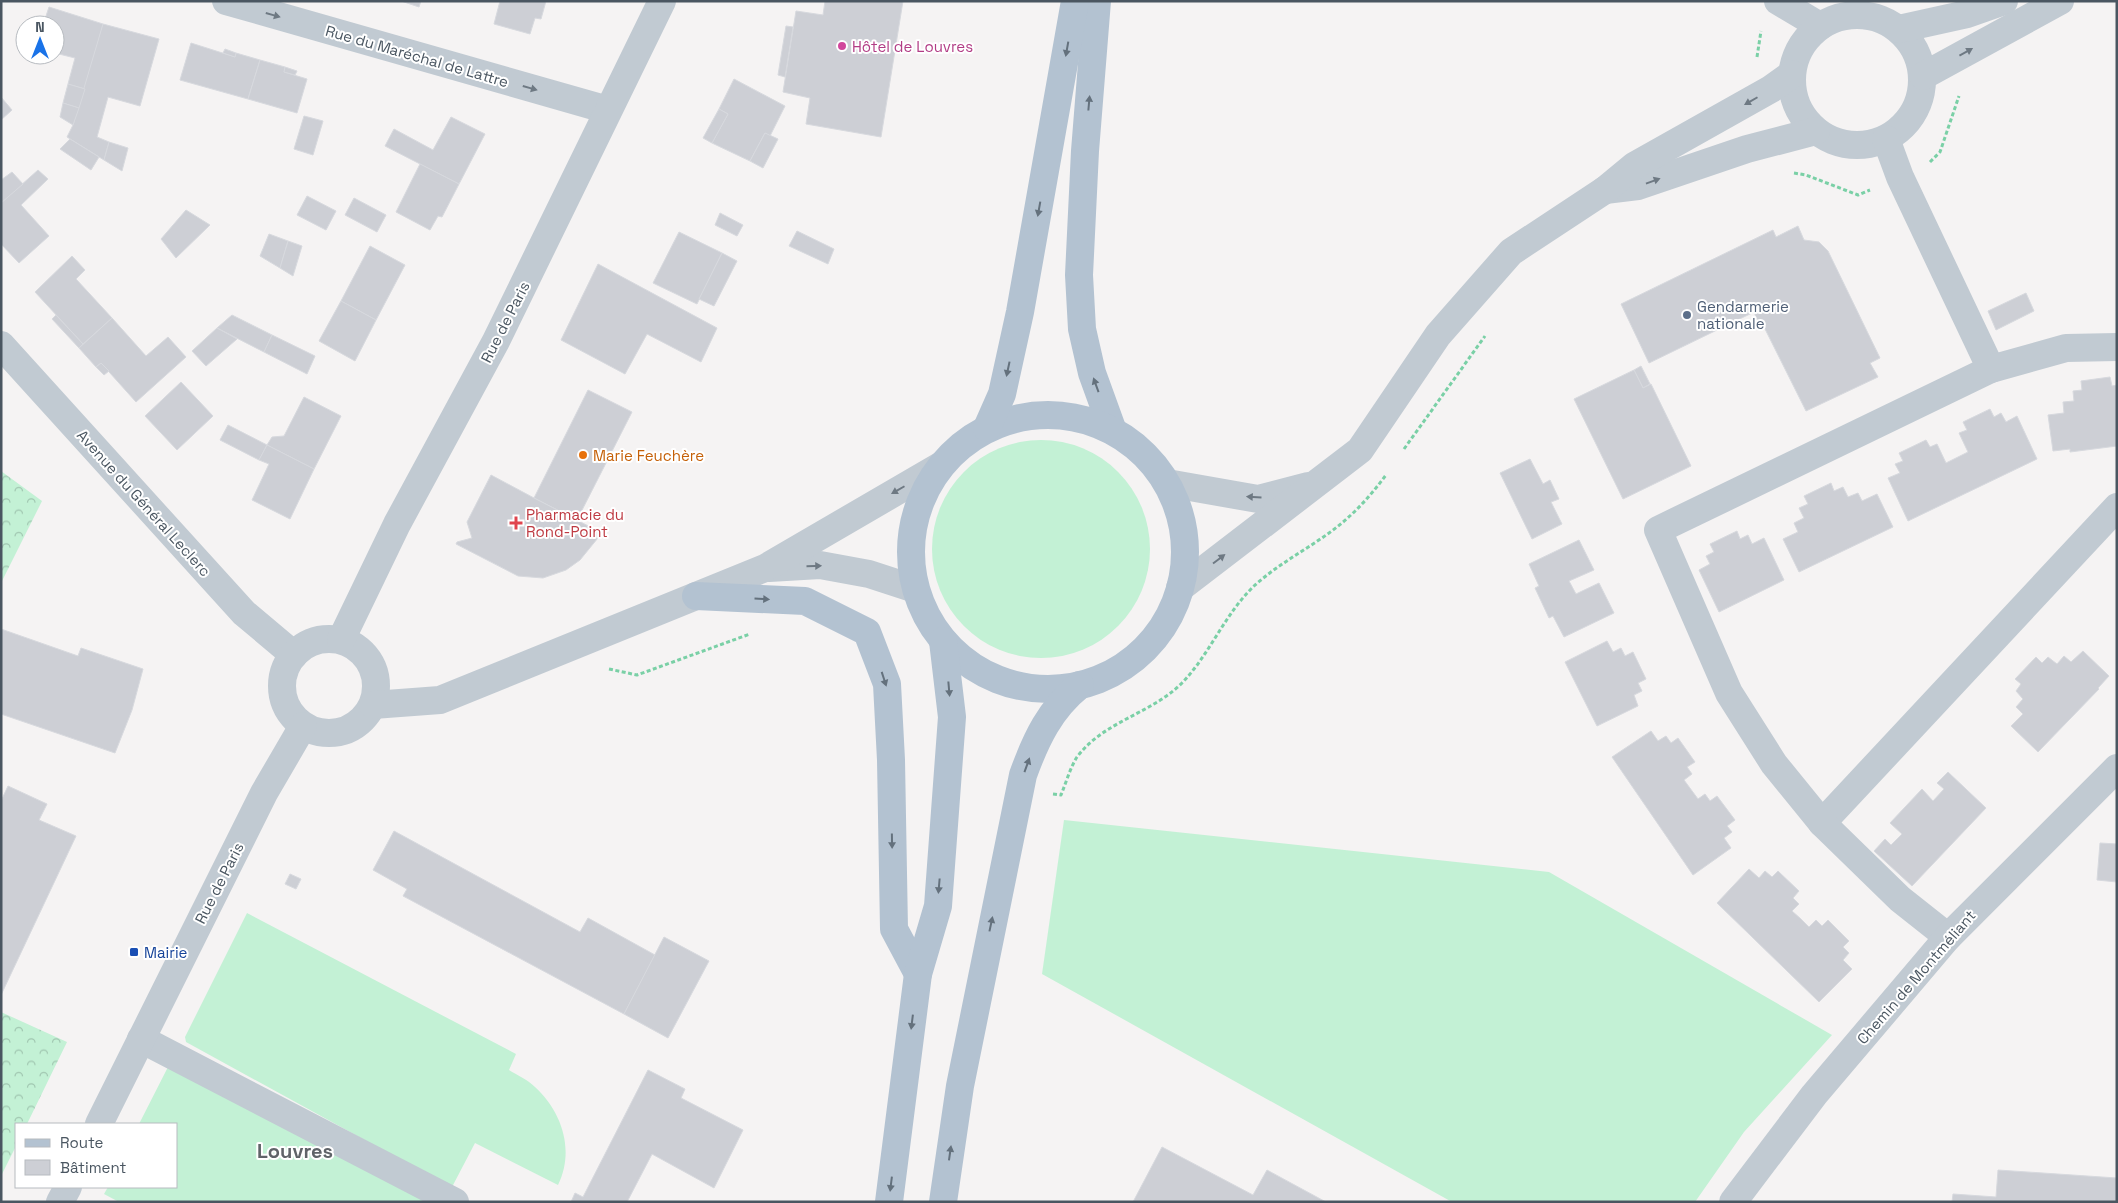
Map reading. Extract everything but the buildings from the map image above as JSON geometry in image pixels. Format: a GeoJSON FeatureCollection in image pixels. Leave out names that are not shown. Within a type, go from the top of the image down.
{"type":"FeatureCollection","features":[{"type":"Feature","properties":{"kind":"main road"},"geometry":{"type":"LineString","coordinates":[[987,428],[1002,394],[1020,312],[1075,1]]}},
{"type":"Feature","properties":{"kind":"main road"},"geometry":{"type":"LineString","coordinates":[[1097,1],[1085,151],[1079,275],[1082,329],[1092,373],[1114,431]]}},
{"type":"Feature","properties":{"kind":"main road"},"geometry":{"type":"LineString","coordinates":[[1051,414],[1083,419],[1114,431],[1134,445],[1152,462],[1167,483],[1181,516],[1185,552],[1180,588],[1170,615],[1153,640],[1133,660],[1107,675],[1080,685],[1050,689],[1020,686],[991,677],[966,662],[943,641],[926,617],[915,589],[910,546],[919,504],[940,466],[961,445],[987,428],[1018,418],[1051,414]]}},
{"type":"Feature","properties":{"kind":"main road"},"geometry":{"type":"LineString","coordinates":[[696,596],[805,601],[867,632],[887,684],[891,760],[894,929],[918,974]]}},
{"type":"Feature","properties":{"kind":"main road"},"geometry":{"type":"LineString","coordinates":[[888,1202],[918,974],[938,906],[950,767],[952,717],[943,641]]}},
{"type":"Feature","properties":{"kind":"main road"},"geometry":{"type":"LineString","coordinates":[[943,1202],[961,1076],[1023,775],[1036,740],[1054,709],[1080,685]]}},
{"type":"Feature","properties":{"kind":"street","name":"Rue du Maréchal de Lattre"},"geometry":{"type":"LineString","coordinates":[[226,1],[608,110]]}},
{"type":"Feature","properties":{"kind":"street","name":"Rue de Paris"},"geometry":{"type":"LineString","coordinates":[[341,640],[397,524],[496,341],[662,1]]}},
{"type":"Feature","properties":{"kind":"street"},"geometry":{"type":"LineString","coordinates":[[1778,1],[1820,26]]}},
{"type":"Feature","properties":{"kind":"street"},"geometry":{"type":"LineString","coordinates":[[1899,29],[1967,14],[2004,1]]}},
{"type":"Feature","properties":{"kind":"street"},"geometry":{"type":"LineString","coordinates":[[1923,76],[2060,1]]}},
{"type":"Feature","properties":{"kind":"street"},"geometry":{"type":"LineString","coordinates":[[1852,15],[1868,15],[1885,20],[1899,29],[1912,43],[1920,58],[1923,76],[1922,95],[1914,113],[1902,129],[1886,139],[1862,146],[1838,142],[1816,131],[1804,119],[1796,105],[1792,90],[1792,74],[1796,55],[1806,39],[1820,26],[1835,18],[1852,15]]}},
{"type":"Feature","properties":{"kind":"street"},"geometry":{"type":"LineString","coordinates":[[1180,588],[1360,450],[1438,335],[1511,252],[1605,190],[1634,166],[1771,89],[1792,74]]}},
{"type":"Feature","properties":{"kind":"street"},"geometry":{"type":"LineString","coordinates":[[1605,190],[1638,186],[1747,149],[1816,131]]}},
{"type":"Feature","properties":{"kind":"street"},"geometry":{"type":"LineString","coordinates":[[1886,139],[1900,177],[1992,369]]}},
{"type":"Feature","properties":{"kind":"street","name":"Avenue du Général Leclerc"},"geometry":{"type":"LineString","coordinates":[[1,346],[244,613],[294,655]]}},
{"type":"Feature","properties":{"kind":"street"},"geometry":{"type":"LineString","coordinates":[[1948,938],[1900,899],[1822,823],[1774,764],[1729,693],[1658,530],[1992,369],[2066,348],[2117,347]]}},
{"type":"Feature","properties":{"kind":"street"},"geometry":{"type":"LineString","coordinates":[[374,705],[440,700],[765,568],[940,466]]}},
{"type":"Feature","properties":{"kind":"street"},"geometry":{"type":"LineString","coordinates":[[1167,483],[1258,499],[1319,483]]}},
{"type":"Feature","properties":{"kind":"street"},"geometry":{"type":"LineString","coordinates":[[1822,823],[2117,507]]}},
{"type":"Feature","properties":{"kind":"street"},"geometry":{"type":"LineString","coordinates":[[765,568],[820,565],[869,574],[915,589]]}},
{"type":"Feature","properties":{"kind":"street"},"geometry":{"type":"LineString","coordinates":[[315,640],[341,640],[356,646],[368,658],[375,672],[377,688],[374,705],[356,726],[329,734],[303,726],[291,714],[284,700],[282,684],[285,668],[303,646],[315,640]]}},
{"type":"Feature","properties":{"kind":"street","name":"Rue de Paris"},"geometry":{"type":"LineString","coordinates":[[99,1123],[264,793],[303,726]]}},
{"type":"Feature","properties":{"kind":"street","name":"Chemin de Montméliant"},"geometry":{"type":"LineString","coordinates":[[1733,1202],[1814,1095],[1948,938],[2117,768]]}},
{"type":"Feature","properties":{"kind":"street"},"geometry":{"type":"LineString","coordinates":[[141,1039],[455,1202]]}},
{"type":"Feature","properties":{"kind":"street"},"geometry":{"type":"LineString","coordinates":[[60,1202],[67,1188]]}},
{"type":"Feature","properties":{"kind":"path"},"geometry":{"type":"LineString","coordinates":[[1789,172],[1806,175],[1858,195],[1874,188]]}},
{"type":"Feature","properties":{"kind":"path"},"geometry":{"type":"LineString","coordinates":[[1404,450],[1491,328]]}},
{"type":"Feature","properties":{"kind":"path"},"geometry":{"type":"LineString","coordinates":[[1061,795],[1077,757],[1099,734],[1156,704],[1181,684],[1198,663],[1226,619],[1253,587],[1272,571],[1337,527],[1371,495],[1387,473]]}},
{"type":"Feature","properties":{"kind":"path"},"geometry":{"type":"LineString","coordinates":[[608,668],[637,675],[755,632]]}},
{"type":"Feature","properties":{"kind":"green space"},"geometry":{"type":"Polygon","coordinates":[[[1041,440],[1062,442],[1083,448],[1101,458],[1118,472],[1132,489],[1142,507],[1148,528],[1150,549],[1148,570],[1142,591],[1132,609],[1118,626],[1101,640],[1083,650],[1062,656],[1041,658],[1020,656],[999,650],[981,640],[964,626],[950,609],[940,591],[934,570],[932,549],[934,528],[940,507],[950,489],[964,472],[981,458],[999,448],[1020,442],[1041,440]]]}},
{"type":"Feature","properties":{"kind":"green space"},"geometry":{"type":"Polygon","coordinates":[[[1,471],[42,501],[2,581],[1,581],[1,471]]]}},
{"type":"Feature","properties":{"kind":"green space"},"geometry":{"type":"Polygon","coordinates":[[[1064,820],[1549,872],[1832,1035],[1744,1132],[1695,1202],[1452,1202],[1042,974],[1064,820]]]}},
{"type":"Feature","properties":{"kind":"green space"},"geometry":{"type":"Polygon","coordinates":[[[247,913],[516,1054],[509,1070],[529,1082],[544,1097],[559,1120],[563,1132],[565,1158],[563,1172],[558,1185],[475,1143],[452,1187],[186,1042],[185,1037],[247,913]]]}},
{"type":"Feature","properties":{"kind":"green space"},"geometry":{"type":"Polygon","coordinates":[[[1,1012],[67,1042],[27,1123],[15,1123],[15,1148],[1,1176],[1,1012]]]}},
{"type":"Feature","properties":{"kind":"green space"},"geometry":{"type":"Polygon","coordinates":[[[169,1065],[433,1202],[119,1202],[104,1194],[107,1188],[178,1188],[178,1123],[140,1123],[169,1065]]]}},
{"type":"Feature","properties":{"kind":"place","name":"Hôtel de Louvres"},"geometry":{"type":"Point","coordinates":[842,46]}},
{"type":"Feature","properties":{"kind":"place","name":"Gendarmerie nationale"},"geometry":{"type":"Point","coordinates":[1687,315]}},
{"type":"Feature","properties":{"kind":"place","name":"Marie Feuchère"},"geometry":{"type":"Point","coordinates":[583,455]}},
{"type":"Feature","properties":{"kind":"place","name":"Pharmacie du Rond-Point"},"geometry":{"type":"Point","coordinates":[516,523]}},
{"type":"Feature","properties":{"kind":"place","name":"Mairie"},"geometry":{"type":"Point","coordinates":[134,952]}},
{"type":"Feature","properties":{"kind":"district","name":"Louvres"},"geometry":{"type":"Point","coordinates":[295,1151]}}]}
